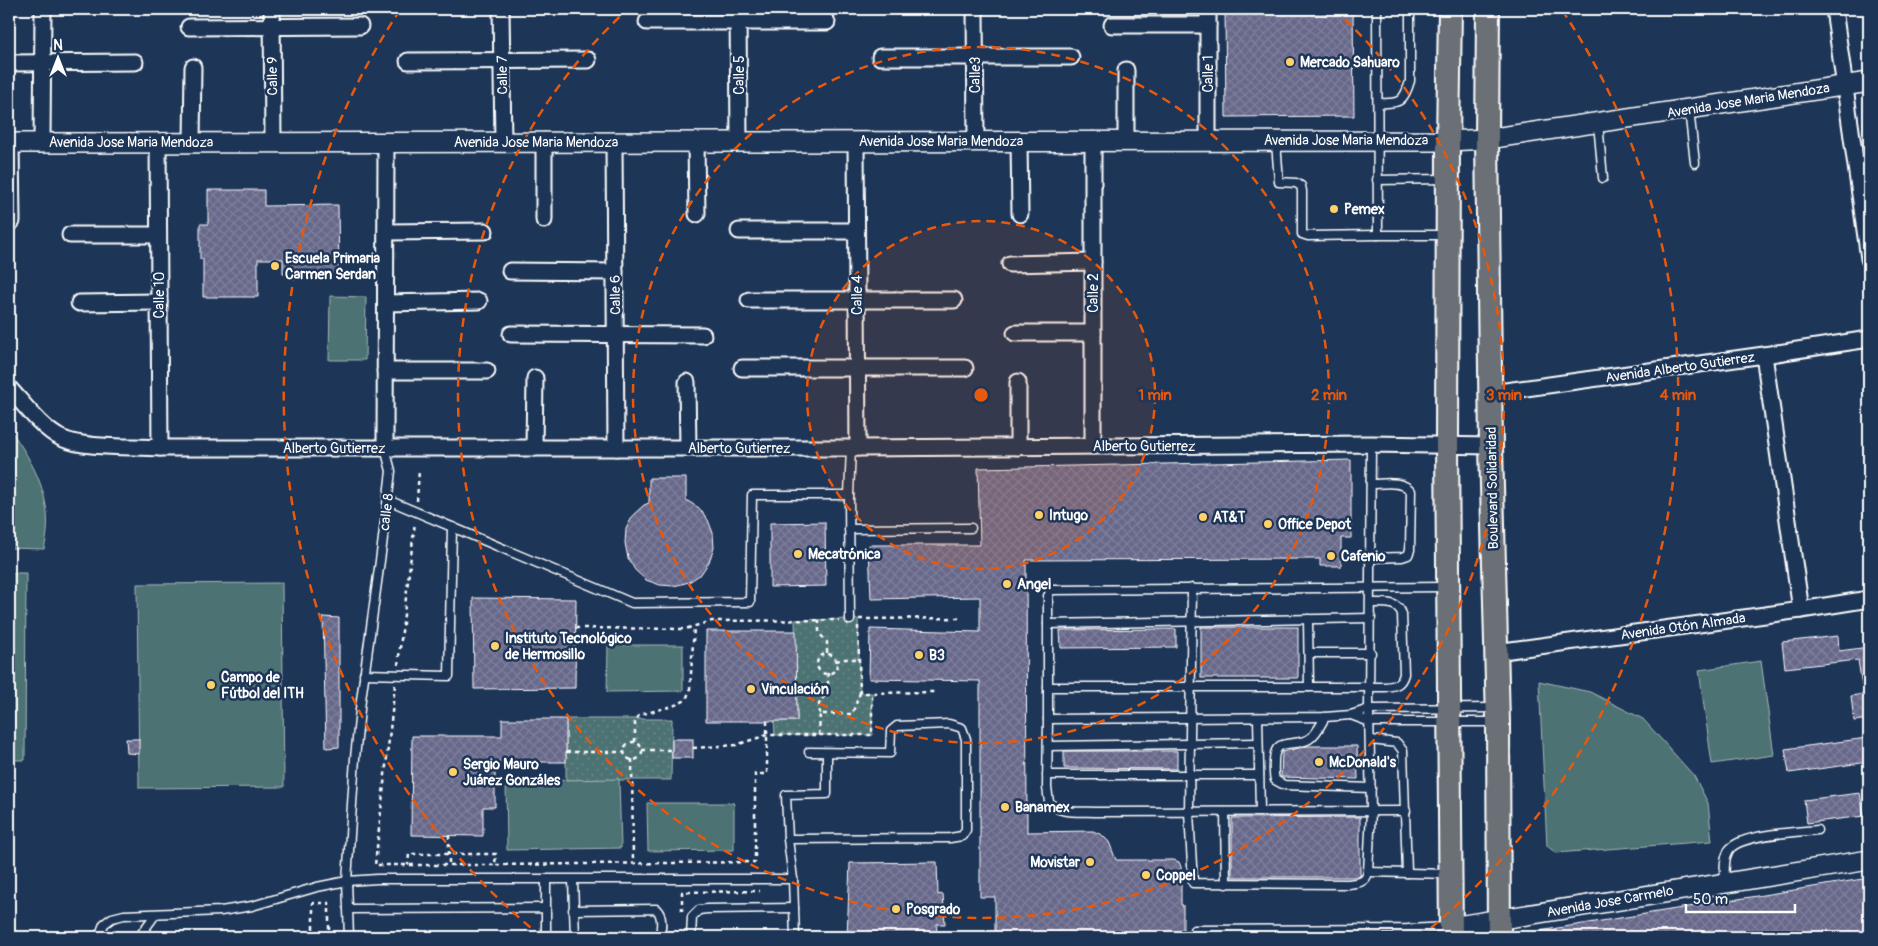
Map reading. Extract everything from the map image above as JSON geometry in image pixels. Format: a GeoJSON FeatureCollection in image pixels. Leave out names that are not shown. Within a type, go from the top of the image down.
{"type":"FeatureCollection","features":[{"type":"Feature","properties":{"kind":"main road"},"geometry":{"type":"LineString","coordinates":[[1450,9],[1447,444],[1451,932]]}},
{"type":"Feature","properties":{"kind":"main road","name":"Boulevard Solidaridad"},"geometry":{"type":"LineString","coordinates":[[1488,9],[1487,139],[1491,393],[1490,446],[1498,715],[1499,929]]}},
{"type":"Feature","properties":{"kind":"street"},"geometry":{"type":"LineString","coordinates":[[42,142],[43,9]]}},
{"type":"Feature","properties":{"kind":"street","name":"Calle 9"},"geometry":{"type":"LineString","coordinates":[[272,9],[273,143]]}},
{"type":"Feature","properties":{"kind":"street","name":"Calle 7"},"geometry":{"type":"LineString","coordinates":[[501,9],[503,142]]}},
{"type":"Feature","properties":{"kind":"street","name":"Calle3"},"geometry":{"type":"LineString","coordinates":[[975,9],[976,141]]}},
{"type":"Feature","properties":{"kind":"street","name":"Calle 1"},"geometry":{"type":"LineString","coordinates":[[1208,9],[1208,140]]}},
{"type":"Feature","properties":{"kind":"street"},"geometry":{"type":"LineString","coordinates":[[1834,9],[1866,214],[1869,259]]}},
{"type":"Feature","properties":{"kind":"street"},"geometry":{"type":"LineString","coordinates":[[647,22],[738,15],[827,22]]}},
{"type":"Feature","properties":{"kind":"street","name":"Calle 5"},"geometry":{"type":"LineString","coordinates":[[738,15],[739,141]]}},
{"type":"Feature","properties":{"kind":"street"},"geometry":{"type":"LineString","coordinates":[[1112,25],[1208,25]]}},
{"type":"Feature","properties":{"kind":"street"},"geometry":{"type":"LineString","coordinates":[[189,27],[360,26]]}},
{"type":"Feature","properties":{"kind":"street"},"geometry":{"type":"LineString","coordinates":[[880,57],[1071,57]]}},
{"type":"Feature","properties":{"kind":"street"},"geometry":{"type":"LineString","coordinates":[[408,61],[588,60]]}},
{"type":"Feature","properties":{"kind":"street"},"geometry":{"type":"LineString","coordinates":[[9,63],[135,62]]}},
{"type":"Feature","properties":{"kind":"street"},"geometry":{"type":"LineString","coordinates":[[192,142],[193,68]]}},
{"type":"Feature","properties":{"kind":"street"},"geometry":{"type":"LineString","coordinates":[[1126,70],[1126,140]]}},
{"type":"Feature","properties":{"kind":"street","name":"Avenida Jose Maria Mendoza"},"geometry":{"type":"LineString","coordinates":[[10,143],[1448,141],[1487,139],[1869,82]]}},
{"type":"Feature","properties":{"kind":"street","name":"Calle 2"},"geometry":{"type":"LineString","coordinates":[[1093,140],[1093,446]]}},
{"type":"Feature","properties":{"kind":"street"},"geometry":{"type":"LineString","coordinates":[[544,141],[544,220]]}},
{"type":"Feature","properties":{"kind":"street","name":"Calle 6"},"geometry":{"type":"LineString","coordinates":[[614,141],[616,448]]}},
{"type":"Feature","properties":{"kind":"street"},"geometry":{"type":"LineString","coordinates":[[696,141],[697,214]]}},
{"type":"Feature","properties":{"kind":"street","name":"Calle 4"},"geometry":{"type":"LineString","coordinates":[[855,448],[858,369],[856,141]]}},
{"type":"Feature","properties":{"kind":"street"},"geometry":{"type":"LineString","coordinates":[[1019,141],[1020,214]]}},
{"type":"Feature","properties":{"kind":"street","name":"Calle 10"},"geometry":{"type":"LineString","coordinates":[[158,142],[160,448]]}},
{"type":"Feature","properties":{"kind":"street","name":"calle 8"},"geometry":{"type":"LineString","coordinates":[[385,448],[386,142]]}},
{"type":"Feature","properties":{"kind":"street"},"geometry":{"type":"LineString","coordinates":[[10,143],[12,221]]}},
{"type":"Feature","properties":{"kind":"street"},"geometry":{"type":"LineString","coordinates":[[386,232],[485,231]]}},
{"type":"Feature","properties":{"kind":"street"},"geometry":{"type":"LineString","coordinates":[[739,231],[856,231]]}},
{"type":"Feature","properties":{"kind":"street"},"geometry":{"type":"LineString","coordinates":[[70,235],[158,235]]}},
{"type":"Feature","properties":{"kind":"street"},"geometry":{"type":"LineString","coordinates":[[1010,264],[1093,262]]}},
{"type":"Feature","properties":{"kind":"street"},"geometry":{"type":"LineString","coordinates":[[510,271],[615,272]]}},
{"type":"Feature","properties":{"kind":"street"},"geometry":{"type":"LineString","coordinates":[[749,300],[954,300]]}},
{"type":"Feature","properties":{"kind":"street"},"geometry":{"type":"LineString","coordinates":[[386,303],[479,301]]}},
{"type":"Feature","properties":{"kind":"street"},"geometry":{"type":"LineString","coordinates":[[79,303],[159,302]]}},
{"type":"Feature","properties":{"kind":"street"},"geometry":{"type":"LineString","coordinates":[[1015,333],[1093,333]]}},
{"type":"Feature","properties":{"kind":"street"},"geometry":{"type":"LineString","coordinates":[[511,334],[703,335]]}},
{"type":"Feature","properties":{"kind":"street","name":"Avenida Alberto Gutierrez"},"geometry":{"type":"LineString","coordinates":[[1491,393],[1869,339]]}},
{"type":"Feature","properties":{"kind":"street"},"geometry":{"type":"LineString","coordinates":[[1764,355],[1801,610]]}},
{"type":"Feature","properties":{"kind":"street"},"geometry":{"type":"LineString","coordinates":[[742,368],[965,368]]}},
{"type":"Feature","properties":{"kind":"street"},"geometry":{"type":"LineString","coordinates":[[385,371],[487,371]]}},
{"type":"Feature","properties":{"kind":"street"},"geometry":{"type":"LineString","coordinates":[[534,448],[535,378]]}},
{"type":"Feature","properties":{"kind":"street"},"geometry":{"type":"LineString","coordinates":[[687,382],[688,448]]}},
{"type":"Feature","properties":{"kind":"street"},"geometry":{"type":"LineString","coordinates":[[1018,382],[1018,447]]}},
{"type":"Feature","properties":{"kind":"street","name":"Alberto Gutierrez"},"geometry":{"type":"LineString","coordinates":[[9,388],[48,429],[60,438],[77,444],[160,448],[855,448],[1371,444],[1490,446]]}},
{"type":"Feature","properties":{"kind":"street","name":"Avenida Otón Almada"},"geometry":{"type":"LineString","coordinates":[[1496,652],[1869,599]]}},
{"type":"Feature","properties":{"kind":"street","name":"Avenida Jose Carmelo"},"geometry":{"type":"LineString","coordinates":[[1451,932],[1499,929],[1725,883],[1869,860]]}},
{"type":"Feature","properties":{"kind":"lane"},"geometry":{"type":"LineString","coordinates":[[1377,9],[1379,104],[1377,141],[1378,235]]}},
{"type":"Feature","properties":{"kind":"lane"},"geometry":{"type":"LineString","coordinates":[[1379,104],[1395,104],[1402,100],[1409,86],[1410,9]]}},
{"type":"Feature","properties":{"kind":"lane"},"geometry":{"type":"LineString","coordinates":[[1689,109],[1695,163]]}},
{"type":"Feature","properties":{"kind":"lane"},"geometry":{"type":"LineString","coordinates":[[1598,122],[1604,178]]}},
{"type":"Feature","properties":{"kind":"lane"},"geometry":{"type":"LineString","coordinates":[[1276,140],[1278,182],[1296,183],[1301,186],[1302,234],[1308,236],[1449,235]]}},
{"type":"Feature","properties":{"kind":"lane"},"geometry":{"type":"LineString","coordinates":[[1377,180],[1448,179]]}},
{"type":"Feature","properties":{"kind":"lane"},"geometry":{"type":"LineString","coordinates":[[1192,588],[1189,812],[1193,883],[1348,884],[1364,880],[1368,872],[1371,811],[1371,444]]}},
{"type":"Feature","properties":{"kind":"lane","name":"calle 8"},"geometry":{"type":"LineString","coordinates":[[349,937],[347,881],[355,758],[364,674],[388,500],[390,470],[385,448]]}},
{"type":"Feature","properties":{"kind":"lane"},"geometry":{"type":"LineString","coordinates":[[850,620],[849,495],[855,448]]}},
{"type":"Feature","properties":{"kind":"lane"},"geometry":{"type":"LineString","coordinates":[[1370,558],[1402,557],[1408,555],[1410,550],[1411,501],[1411,491],[1407,486],[1401,484],[1371,484]]}},
{"type":"Feature","properties":{"kind":"lane"},"geometry":{"type":"LineString","coordinates":[[388,500],[632,603],[750,602],[752,495],[849,495]]}},
{"type":"Feature","properties":{"kind":"lane"},"geometry":{"type":"LineString","coordinates":[[364,674],[450,676],[452,527]]}},
{"type":"Feature","properties":{"kind":"lane"},"geometry":{"type":"LineString","coordinates":[[850,529],[971,528]]}},
{"type":"Feature","properties":{"kind":"lane"},"geometry":{"type":"LineString","coordinates":[[1406,811],[1095,812],[1058,809],[1052,806],[1048,800],[1047,775],[1048,596],[1051,590],[1448,587]]}},
{"type":"Feature","properties":{"kind":"lane"},"geometry":{"type":"LineString","coordinates":[[1048,687],[1370,687],[1398,685],[1402,681],[1404,674],[1403,622],[1400,608],[1389,603],[1371,603]]}},
{"type":"Feature","properties":{"kind":"lane"},"geometry":{"type":"LineString","coordinates":[[1308,618],[1309,687]]}},
{"type":"Feature","properties":{"kind":"lane"},"geometry":{"type":"LineString","coordinates":[[1048,624],[1371,618]]}},
{"type":"Feature","properties":{"kind":"lane"},"geometry":{"type":"LineString","coordinates":[[1309,653],[1370,653]]}},
{"type":"Feature","properties":{"kind":"lane"},"geometry":{"type":"LineString","coordinates":[[1048,719],[1325,717],[1351,715],[1370,709],[1450,715],[1498,715]]}},
{"type":"Feature","properties":{"kind":"lane"},"geometry":{"type":"LineString","coordinates":[[1351,715],[1370,722],[1450,715],[1498,715]]}},
{"type":"Feature","properties":{"kind":"lane"},"geometry":{"type":"LineString","coordinates":[[1325,717],[1313,736],[1307,740],[1282,744],[1277,747],[1274,751],[1273,774],[1275,780],[1284,785],[1371,788]]}},
{"type":"Feature","properties":{"kind":"lane"},"geometry":{"type":"LineString","coordinates":[[1258,718],[1260,811]]}},
{"type":"Feature","properties":{"kind":"lane"},"geometry":{"type":"LineString","coordinates":[[788,839],[942,839],[965,834],[967,820],[966,739],[962,728],[949,724],[897,726],[891,731],[890,753],[808,752]]}},
{"type":"Feature","properties":{"kind":"lane"},"geometry":{"type":"LineString","coordinates":[[1370,740],[1397,743],[1402,751],[1406,811],[1406,873]]}},
{"type":"Feature","properties":{"kind":"lane"},"geometry":{"type":"LineString","coordinates":[[1048,746],[1258,743]]}},
{"type":"Feature","properties":{"kind":"lane"},"geometry":{"type":"LineString","coordinates":[[795,937],[793,879],[788,839],[786,795],[827,794],[827,753]]}},
{"type":"Feature","properties":{"kind":"lane"},"geometry":{"type":"LineString","coordinates":[[1047,775],[1259,775]]}},
{"type":"Feature","properties":{"kind":"lane"},"geometry":{"type":"LineString","coordinates":[[1225,812],[1226,884]]}},
{"type":"Feature","properties":{"kind":"lane"},"geometry":{"type":"LineString","coordinates":[[1725,883],[1726,859],[1728,851],[1732,846],[1749,839],[1817,830]]}},
{"type":"Feature","properties":{"kind":"lane"},"geometry":{"type":"LineString","coordinates":[[1368,872],[1451,874]]}},
{"type":"Feature","properties":{"kind":"lane"},"geometry":{"type":"LineString","coordinates":[[99,937],[104,924],[112,918],[124,915],[155,915],[252,906],[317,887],[347,881],[377,879],[793,879]]}},
{"type":"Feature","properties":{"kind":"lane"},"geometry":{"type":"LineString","coordinates":[[546,880],[546,937]]}},
{"type":"Feature","properties":{"kind":"lane"},"geometry":{"type":"LineString","coordinates":[[573,880],[575,937]]}},
{"type":"Feature","properties":{"kind":"lane"},"geometry":{"type":"LineString","coordinates":[[348,909],[546,908]]}},
{"type":"Feature","properties":{"kind":"lane"},"geometry":{"type":"LineString","coordinates":[[691,937],[692,917],[699,910],[721,908],[794,908]]}},
{"type":"Feature","properties":{"kind":"lane"},"geometry":{"type":"LineString","coordinates":[[573,910],[656,909],[661,920],[659,937]]}},
{"type":"Feature","properties":{"kind":"lane"},"geometry":{"type":"LineString","coordinates":[[139,937],[155,915]]}},
{"type":"Feature","properties":{"kind":"lane"},"geometry":{"type":"LineString","coordinates":[[1194,937],[1194,930],[1303,933],[1451,932]]}},
{"type":"Feature","properties":{"kind":"path"},"geometry":{"type":"LineString","coordinates":[[417,504],[419,470]]}},
{"type":"Feature","properties":{"kind":"path"},"geometry":{"type":"LineString","coordinates":[[397,672],[415,521]]}},
{"type":"Feature","properties":{"kind":"path"},"geometry":{"type":"LineString","coordinates":[[820,714],[852,714],[860,693],[858,620],[962,618]]}},
{"type":"Feature","properties":{"kind":"path"},"geometry":{"type":"LineString","coordinates":[[819,620],[819,633],[827,642],[827,654]]}},
{"type":"Feature","properties":{"kind":"path"},"geometry":{"type":"LineString","coordinates":[[575,628],[685,629],[712,621],[850,620]]}},
{"type":"Feature","properties":{"kind":"path"},"geometry":{"type":"LineString","coordinates":[[635,742],[635,723],[639,715],[673,706],[686,700],[690,689],[694,627]]}},
{"type":"Feature","properties":{"kind":"path"},"geometry":{"type":"LineString","coordinates":[[827,654],[833,656],[836,662],[836,668],[828,673],[822,672],[817,664],[821,656],[827,654]]}},
{"type":"Feature","properties":{"kind":"path"},"geometry":{"type":"LineString","coordinates":[[836,662],[845,659],[859,659]]}},
{"type":"Feature","properties":{"kind":"path"},"geometry":{"type":"LineString","coordinates":[[819,735],[820,714],[818,704],[828,690],[828,673]]}},
{"type":"Feature","properties":{"kind":"path"},"geometry":{"type":"LineString","coordinates":[[396,681],[375,865],[755,862],[754,774],[767,774],[767,721]]}},
{"type":"Feature","properties":{"kind":"path"},"geometry":{"type":"LineString","coordinates":[[860,693],[937,692]]}},
{"type":"Feature","properties":{"kind":"path"},"geometry":{"type":"LineString","coordinates":[[693,748],[736,745],[767,735],[872,735],[872,693]]}},
{"type":"Feature","properties":{"kind":"path"},"geometry":{"type":"LineString","coordinates":[[624,752],[627,744],[635,742],[640,745],[642,750]]}},
{"type":"Feature","properties":{"kind":"path"},"geometry":{"type":"LineString","coordinates":[[642,750],[672,750]]}},
{"type":"Feature","properties":{"kind":"path"},"geometry":{"type":"LineString","coordinates":[[632,760],[638,758],[642,750]]}},
{"type":"Feature","properties":{"kind":"path"},"geometry":{"type":"LineString","coordinates":[[566,752],[624,752]]}},
{"type":"Feature","properties":{"kind":"path"},"geometry":{"type":"LineString","coordinates":[[624,752],[632,760]]}},
{"type":"Feature","properties":{"kind":"path"},"geometry":{"type":"LineString","coordinates":[[632,760],[634,864]]}},
{"type":"Feature","properties":{"kind":"path"},"geometry":{"type":"LineString","coordinates":[[449,835],[449,880]]}},
{"type":"Feature","properties":{"kind":"path"},"geometry":{"type":"LineString","coordinates":[[408,865],[409,854],[496,854],[496,865]]}},
{"type":"Feature","properties":{"kind":"path"},"geometry":{"type":"LineString","coordinates":[[313,937],[313,903],[329,903],[329,937]]}},
{"type":"Feature","properties":{"kind":"green space"},"geometry":{"type":"Polygon","coordinates":[[[330,296],[366,297],[365,360],[329,360],[330,296]]]}},
{"type":"Feature","properties":{"kind":"green space"},"geometry":{"type":"Polygon","coordinates":[[[9,428],[35,470],[41,485],[47,516],[44,549],[9,548],[9,428]]]}},
{"type":"Feature","properties":{"kind":"green space"},"geometry":{"type":"Polygon","coordinates":[[[9,573],[26,573],[25,760],[9,760],[9,573]]]}},
{"type":"Feature","properties":{"kind":"green space","name":"Campo de Fútbol del ITH"},"geometry":{"type":"Polygon","coordinates":[[[282,583],[284,787],[139,788],[137,584],[282,583]]]}},
{"type":"Feature","properties":{"kind":"green space"},"geometry":{"type":"Polygon","coordinates":[[[858,619],[860,693],[872,693],[872,735],[775,735],[774,721],[797,721],[795,620],[858,619]]]}},
{"type":"Feature","properties":{"kind":"green space"},"geometry":{"type":"Polygon","coordinates":[[[608,645],[683,645],[683,691],[607,692],[608,645]]]}},
{"type":"Feature","properties":{"kind":"green space"},"geometry":{"type":"Polygon","coordinates":[[[1761,661],[1774,755],[1712,764],[1699,670],[1761,661]]]}},
{"type":"Feature","properties":{"kind":"green space"},"geometry":{"type":"Polygon","coordinates":[[[1539,681],[1590,692],[1643,719],[1694,776],[1708,803],[1712,841],[1556,853],[1547,846],[1539,681]]]}},
{"type":"Feature","properties":{"kind":"green space"},"geometry":{"type":"Polygon","coordinates":[[[566,719],[672,719],[671,780],[566,780],[566,719]]]}},
{"type":"Feature","properties":{"kind":"green space"},"geometry":{"type":"Polygon","coordinates":[[[619,779],[621,848],[507,850],[506,781],[619,779]]]}},
{"type":"Feature","properties":{"kind":"green space"},"geometry":{"type":"Polygon","coordinates":[[[647,803],[734,803],[734,850],[648,851],[647,803]]]}},
{"type":"Feature","properties":{"kind":"building","name":"Mercado Sahuaro"},"geometry":{"type":"Polygon","coordinates":[[[1225,9],[1353,9],[1354,116],[1226,117],[1225,9]]]}},
{"type":"Feature","properties":{"kind":"building"},"geometry":{"type":"Polygon","coordinates":[[[208,190],[264,190],[264,206],[338,205],[339,273],[283,274],[283,259],[258,259],[258,297],[203,297],[203,259],[200,259],[200,224],[208,224],[208,190]]]}},
{"type":"Feature","properties":{"kind":"building"},"geometry":{"type":"Polygon","coordinates":[[[1351,460],[1351,538],[1341,538],[1341,566],[1320,566],[1320,559],[1026,560],[1027,832],[1093,831],[1102,835],[1109,842],[1116,860],[1174,860],[1179,862],[1181,867],[1183,937],[995,937],[995,897],[980,897],[980,681],[869,679],[870,629],[980,632],[980,597],[871,599],[869,545],[980,545],[978,468],[1351,460]]]}},
{"type":"Feature","properties":{"kind":"building"},"geometry":{"type":"Polygon","coordinates":[[[649,478],[686,478],[686,500],[699,508],[708,520],[713,533],[714,548],[709,562],[701,574],[689,582],[674,586],[660,585],[646,580],[635,570],[628,558],[625,543],[626,529],[633,515],[649,503],[649,478]]]}},
{"type":"Feature","properties":{"kind":"building","name":"Mecatrónica"},"geometry":{"type":"Polygon","coordinates":[[[825,522],[826,586],[770,587],[770,523],[825,522]]]}},
{"type":"Feature","properties":{"kind":"building"},"geometry":{"type":"Polygon","coordinates":[[[473,598],[576,599],[575,688],[474,689],[473,598]]]}},
{"type":"Feature","properties":{"kind":"building"},"geometry":{"type":"Polygon","coordinates":[[[323,617],[339,618],[339,747],[326,748],[323,617]]]}},
{"type":"Feature","properties":{"kind":"building"},"geometry":{"type":"Polygon","coordinates":[[[1201,627],[1298,627],[1298,678],[1201,678],[1201,627]]]}},
{"type":"Feature","properties":{"kind":"building"},"geometry":{"type":"Polygon","coordinates":[[[1176,629],[1176,647],[1061,648],[1060,630],[1176,629]]]}},
{"type":"Feature","properties":{"kind":"building","name":"Vinculación"},"geometry":{"type":"Polygon","coordinates":[[[706,631],[796,631],[797,721],[706,721],[706,631]]]}},
{"type":"Feature","properties":{"kind":"building"},"geometry":{"type":"Polygon","coordinates":[[[1838,636],[1839,651],[1869,647],[1869,685],[1862,686],[1858,660],[1785,668],[1782,642],[1838,636]]]}},
{"type":"Feature","properties":{"kind":"building"},"geometry":{"type":"Polygon","coordinates":[[[1869,693],[1869,719],[1854,721],[1851,696],[1869,693]]]}},
{"type":"Feature","properties":{"kind":"building","name":"Sergio Mauro Juárez Gonzáles"},"geometry":{"type":"Polygon","coordinates":[[[502,719],[566,719],[566,762],[495,762],[495,807],[483,807],[483,836],[411,835],[412,736],[502,736],[502,719]]]}},
{"type":"Feature","properties":{"kind":"building"},"geometry":{"type":"Polygon","coordinates":[[[1867,738],[1869,762],[1789,773],[1785,749],[1867,738]]]}},
{"type":"Feature","properties":{"kind":"building"},"geometry":{"type":"Polygon","coordinates":[[[126,739],[139,739],[139,754],[127,753],[126,739]]]}},
{"type":"Feature","properties":{"kind":"building"},"geometry":{"type":"Polygon","coordinates":[[[672,739],[693,739],[693,758],[672,758],[672,739]]]}},
{"type":"Feature","properties":{"kind":"building","name":"McDonald's"},"geometry":{"type":"Polygon","coordinates":[[[1307,746],[1357,746],[1358,779],[1281,777],[1282,752],[1307,746]]]}},
{"type":"Feature","properties":{"kind":"building"},"geometry":{"type":"Polygon","coordinates":[[[1064,751],[1177,751],[1177,769],[1064,768],[1064,751]]]}},
{"type":"Feature","properties":{"kind":"building"},"geometry":{"type":"Polygon","coordinates":[[[1860,793],[1864,816],[1807,823],[1804,800],[1860,793]]]}},
{"type":"Feature","properties":{"kind":"building"},"geometry":{"type":"Polygon","coordinates":[[[1360,817],[1360,876],[1358,877],[1232,877],[1232,818],[1360,817]]]}},
{"type":"Feature","properties":{"kind":"building","name":"Posgrado"},"geometry":{"type":"Polygon","coordinates":[[[937,862],[938,895],[943,894],[945,924],[937,924],[936,937],[847,937],[850,863],[937,862]]]}},
{"type":"Feature","properties":{"kind":"building"},"geometry":{"type":"Polygon","coordinates":[[[1869,878],[1869,937],[1540,937],[1539,931],[1869,878]]]}},
{"type":"Feature","properties":{"kind":"place","name":"Mercado Sahuaro"},"geometry":{"type":"Point","coordinates":[1290,62]}},
{"type":"Feature","properties":{"kind":"place","name":"Pemex"},"geometry":{"type":"Point","coordinates":[1334,209]}},
{"type":"Feature","properties":{"kind":"place","name":"Escuela Primaria Carmen Serdan"},"geometry":{"type":"Point","coordinates":[275,266]}},
{"type":"Feature","properties":{"kind":"place","name":"Intugo"},"geometry":{"type":"Point","coordinates":[1039,515]}},
{"type":"Feature","properties":{"kind":"place","name":"AT&T"},"geometry":{"type":"Point","coordinates":[1203,517]}},
{"type":"Feature","properties":{"kind":"place","name":"Office Depot"},"geometry":{"type":"Point","coordinates":[1268,524]}},
{"type":"Feature","properties":{"kind":"place","name":"Mecatrónica"},"geometry":{"type":"Point","coordinates":[798,554]}},
{"type":"Feature","properties":{"kind":"place","name":"Cafenio"},"geometry":{"type":"Point","coordinates":[1331,556]}},
{"type":"Feature","properties":{"kind":"place","name":"Angel"},"geometry":{"type":"Point","coordinates":[1007,584]}},
{"type":"Feature","properties":{"kind":"place","name":"Instituto Tecnológico de Hermosillo"},"geometry":{"type":"Point","coordinates":[495,646]}},
{"type":"Feature","properties":{"kind":"place","name":"B3"},"geometry":{"type":"Point","coordinates":[919,655]}},
{"type":"Feature","properties":{"kind":"place","name":"Campo de Fútbol del ITH"},"geometry":{"type":"Point","coordinates":[211,685]}},
{"type":"Feature","properties":{"kind":"place","name":"Vinculación"},"geometry":{"type":"Point","coordinates":[751,689]}},
{"type":"Feature","properties":{"kind":"place","name":"McDonald's"},"geometry":{"type":"Point","coordinates":[1319,762]}},
{"type":"Feature","properties":{"kind":"place","name":"Sergio Mauro Juárez Gonzáles"},"geometry":{"type":"Point","coordinates":[453,772]}},
{"type":"Feature","properties":{"kind":"place","name":"Banamex"},"geometry":{"type":"Point","coordinates":[1005,807]}},
{"type":"Feature","properties":{"kind":"place","name":"Movistar"},"geometry":{"type":"Point","coordinates":[1090,862]}},
{"type":"Feature","properties":{"kind":"place","name":"Coppel"},"geometry":{"type":"Point","coordinates":[1146,875]}},
{"type":"Feature","properties":{"kind":"place","name":"Posgrado"},"geometry":{"type":"Point","coordinates":[896,909]}}]}
